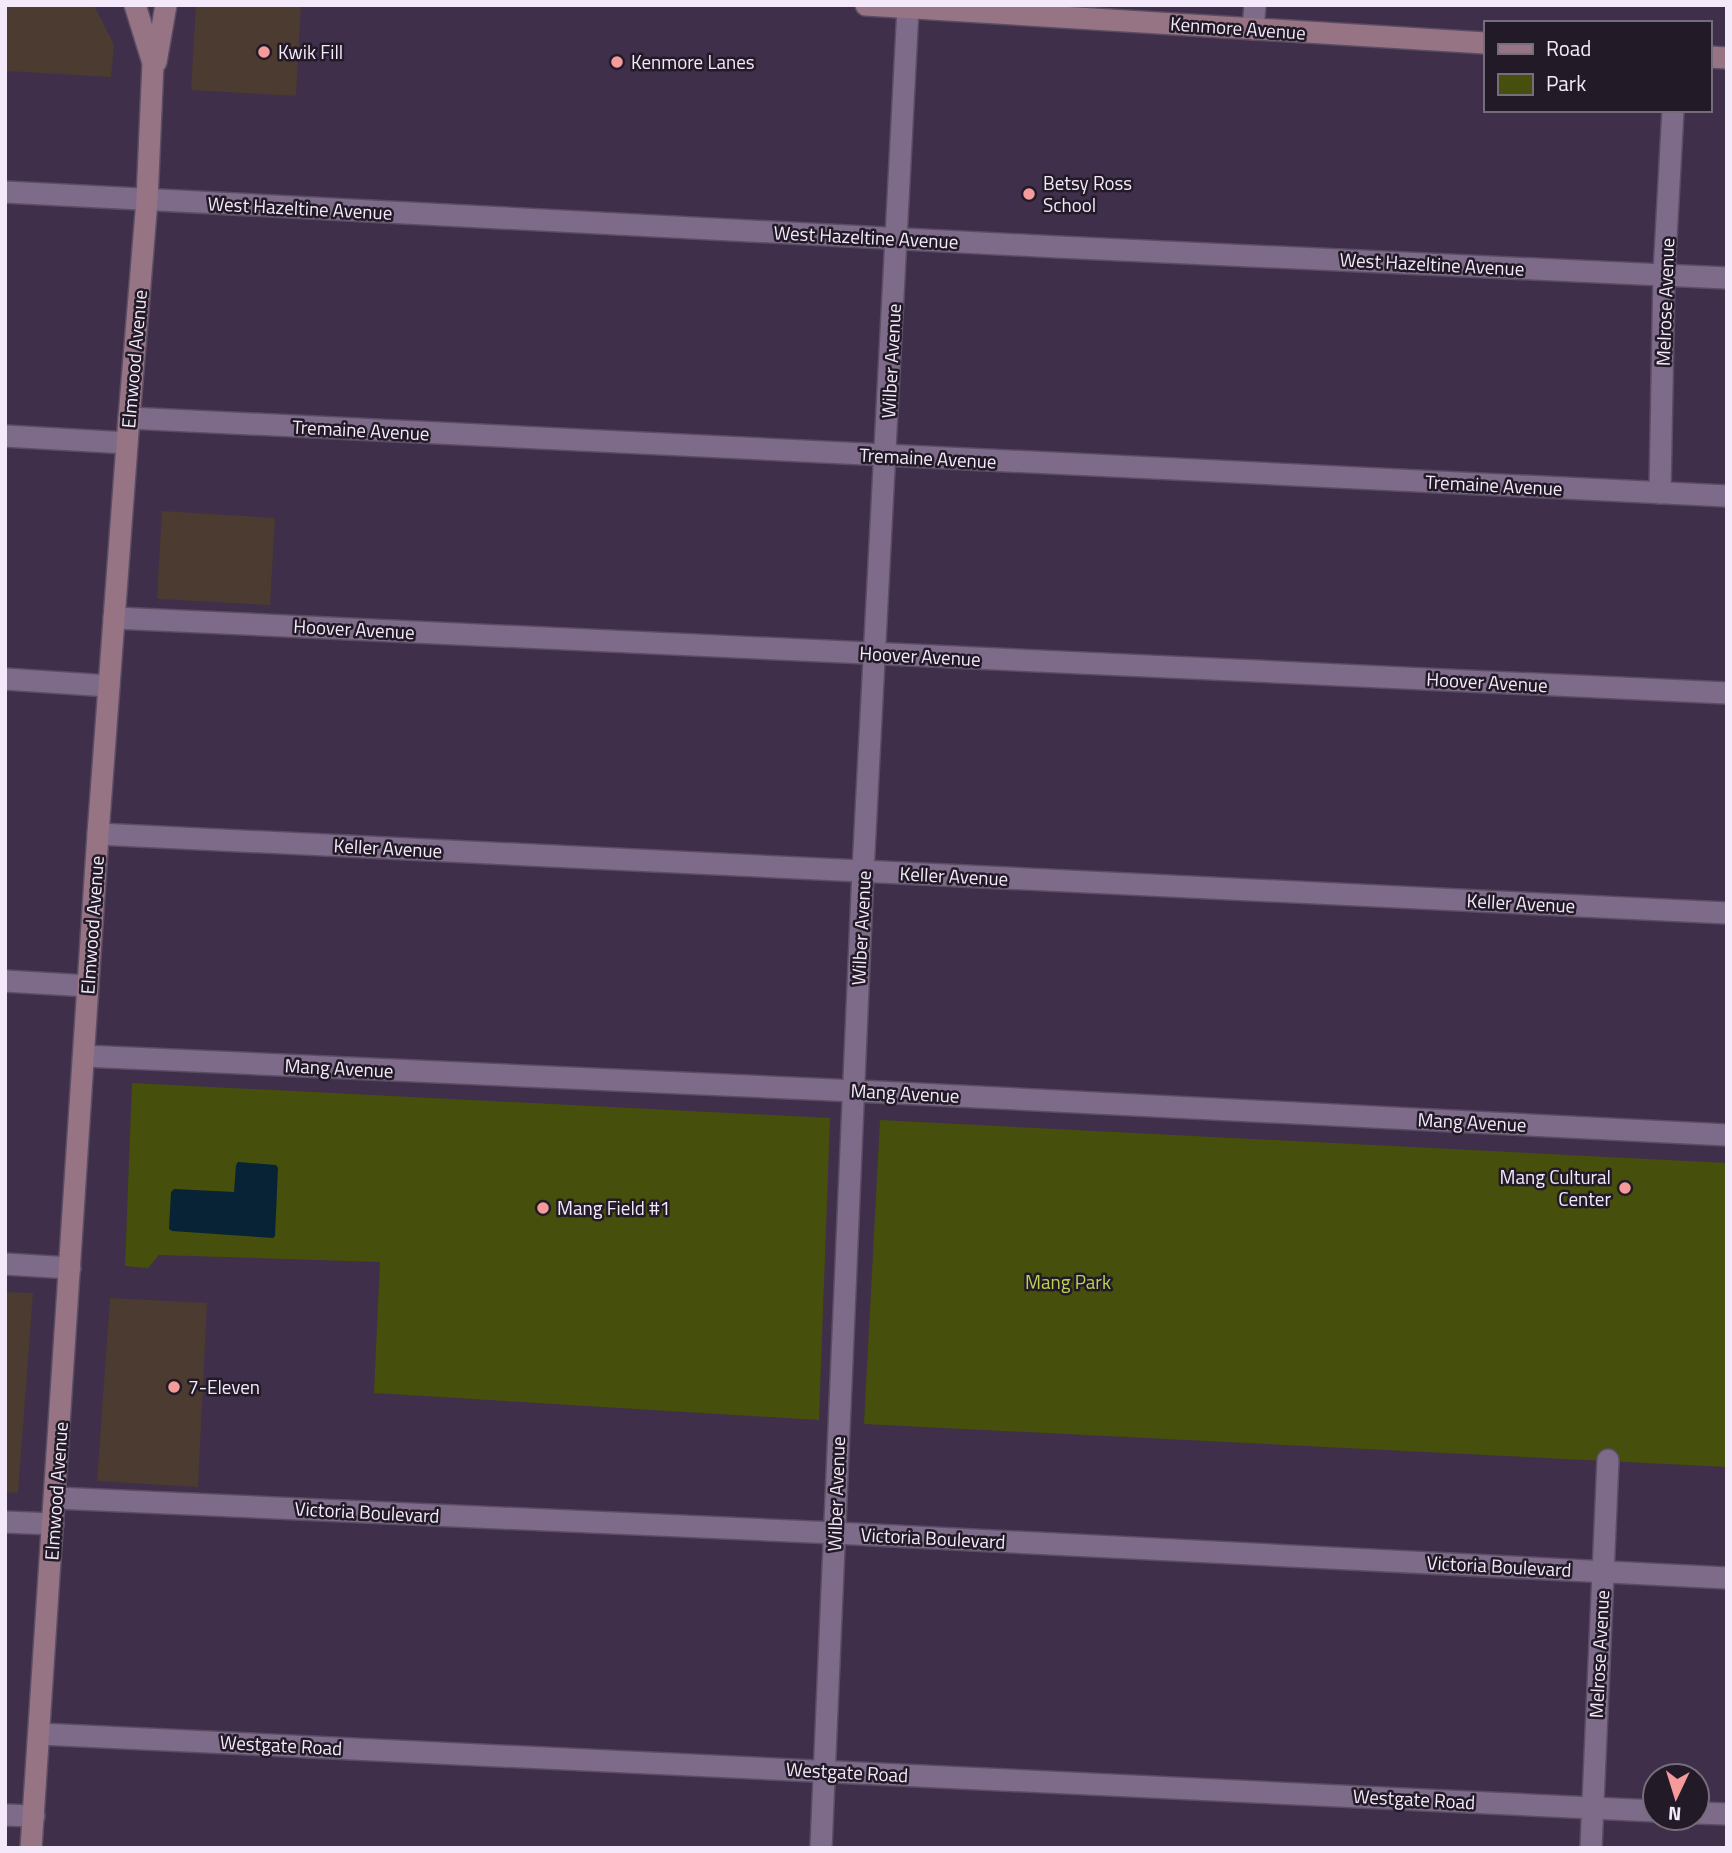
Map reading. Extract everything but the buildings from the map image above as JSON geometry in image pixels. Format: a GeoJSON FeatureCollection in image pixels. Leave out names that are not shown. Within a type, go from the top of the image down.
{"type":"FeatureCollection","features":[{"type":"Feature","properties":{"kind":"street","name":"Elmwood Avenue"},"geometry":{"type":"LineString","coordinates":[[31,1848],[98,835],[154,78],[151,53],[135,5]]}},
{"type":"Feature","properties":{"kind":"street"},"geometry":{"type":"LineString","coordinates":[[154,78],[166,5]]}},
{"type":"Feature","properties":{"kind":"street","name":"Kenmore Avenue"},"geometry":{"type":"LineString","coordinates":[[866,5],[1484,43]]}},
{"type":"Feature","properties":{"kind":"street"},"geometry":{"type":"LineString","coordinates":[[1253,29],[1255,5]]}},
{"type":"Feature","properties":{"kind":"street","name":"Wilber Avenue"},"geometry":{"type":"LineString","coordinates":[[821,1848],[863,872],[908,8]]}},
{"type":"Feature","properties":{"kind":"street","name":"Melrose Avenue"},"geometry":{"type":"LineString","coordinates":[[1660,493],[1664,274],[1673,112]]}},
{"type":"Feature","properties":{"kind":"street","name":"West Hazeltine Avenue"},"geometry":{"type":"LineString","coordinates":[[5,192],[897,239],[1727,278]]}},
{"type":"Feature","properties":{"kind":"street","name":"Tremaine Avenue"},"geometry":{"type":"LineString","coordinates":[[128,418],[1727,496]]}},
{"type":"Feature","properties":{"kind":"street"},"geometry":{"type":"LineString","coordinates":[[5,436],[127,443]]}},
{"type":"Feature","properties":{"kind":"street","name":"Hoover Avenue"},"geometry":{"type":"LineString","coordinates":[[114,618],[1727,693]]}},
{"type":"Feature","properties":{"kind":"street"},"geometry":{"type":"LineString","coordinates":[[5,679],[109,686]]}},
{"type":"Feature","properties":{"kind":"street","name":"Keller Avenue"},"geometry":{"type":"LineString","coordinates":[[98,835],[1727,913]]}},
{"type":"Feature","properties":{"kind":"street"},"geometry":{"type":"LineString","coordinates":[[5,981],[88,986]]}},
{"type":"Feature","properties":{"kind":"street","name":"Mang Avenue"},"geometry":{"type":"LineString","coordinates":[[84,1056],[1727,1135]]}},
{"type":"Feature","properties":{"kind":"street"},"geometry":{"type":"LineString","coordinates":[[5,1264],[70,1268]]}},
{"type":"Feature","properties":{"kind":"street","name":"Melrose Avenue"},"geometry":{"type":"LineString","coordinates":[[1591,1848],[1608,1460]]}},
{"type":"Feature","properties":{"kind":"street","name":"Victoria Boulevard"},"geometry":{"type":"LineString","coordinates":[[55,1499],[835,1533],[1727,1578]]}},
{"type":"Feature","properties":{"kind":"street"},"geometry":{"type":"LineString","coordinates":[[5,1522],[53,1524]]}},
{"type":"Feature","properties":{"kind":"street","name":"Westgate Road"},"geometry":{"type":"LineString","coordinates":[[40,1734],[1641,1810]]}},
{"type":"Feature","properties":{"kind":"street"},"geometry":{"type":"LineString","coordinates":[[5,1815],[34,1816]]}},
{"type":"Feature","properties":{"kind":"shaded area"},"geometry":{"type":"Polygon","coordinates":[[[5,5],[94,5],[114,45],[111,77],[5,71],[5,5]]]}},
{"type":"Feature","properties":{"kind":"shaded area"},"geometry":{"type":"Polygon","coordinates":[[[196,5],[301,5],[296,96],[191,90],[196,5]]]}},
{"type":"Feature","properties":{"kind":"shaded area"},"geometry":{"type":"Polygon","coordinates":[[[162,511],[275,518],[270,605],[157,599],[162,511]]]}},
{"type":"Feature","properties":{"kind":"shaded area"},"geometry":{"type":"Polygon","coordinates":[[[5,1292],[33,1293],[18,1493],[5,1492],[5,1292]]]}},
{"type":"Feature","properties":{"kind":"shaded area"},"geometry":{"type":"Polygon","coordinates":[[[110,1298],[207,1303],[198,1487],[97,1481],[110,1298]]]}},
{"type":"Feature","properties":{"kind":"green space"},"geometry":{"type":"Polygon","coordinates":[[[132,1083],[830,1118],[819,1420],[374,1393],[380,1262],[159,1255],[148,1268],[125,1266],[132,1083]]]}},
{"type":"Feature","properties":{"kind":"green space","name":"Mang Park"},"geometry":{"type":"Polygon","coordinates":[[[880,1120],[1727,1163],[1727,1467],[864,1424],[880,1120]]]}},
{"type":"Feature","properties":{"kind":"water"},"geometry":{"type":"Polygon","coordinates":[[[238,1162],[276,1165],[278,1168],[273,1238],[169,1229],[171,1192],[174,1189],[234,1192],[238,1162]]]}},
{"type":"Feature","properties":{"kind":"place","name":"Kwik Fill"},"geometry":{"type":"Point","coordinates":[264,52]}},
{"type":"Feature","properties":{"kind":"place","name":"Kenmore Lanes"},"geometry":{"type":"Point","coordinates":[617,62]}},
{"type":"Feature","properties":{"kind":"place","name":"Betsy Ross School"},"geometry":{"type":"Point","coordinates":[1029,194]}},
{"type":"Feature","properties":{"kind":"place","name":"Mang Cultural Center"},"geometry":{"type":"Point","coordinates":[1625,1188]}},
{"type":"Feature","properties":{"kind":"place","name":"Mang Field #1"},"geometry":{"type":"Point","coordinates":[543,1208]}},
{"type":"Feature","properties":{"kind":"place","name":"7-Eleven"},"geometry":{"type":"Point","coordinates":[174,1387]}}]}
